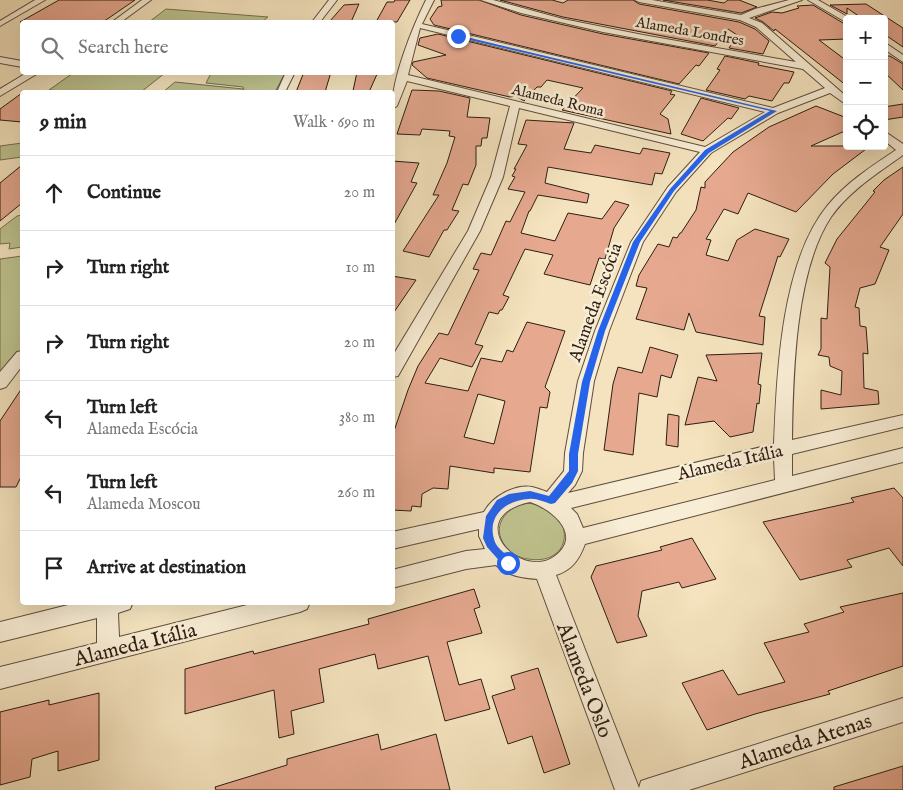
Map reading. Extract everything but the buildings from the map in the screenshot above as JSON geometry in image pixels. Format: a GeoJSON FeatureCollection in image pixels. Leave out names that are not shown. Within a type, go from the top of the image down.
{"type":"FeatureCollection","features":[{"type":"Feature","properties":{"kind":"street"},"geometry":{"type":"LineString","coordinates":[[0,24],[41,0]]}},
{"type":"Feature","properties":{"kind":"street"},"geometry":{"type":"LineString","coordinates":[[119,20],[147,0]]}},
{"type":"Feature","properties":{"kind":"street"},"geometry":{"type":"LineString","coordinates":[[318,20],[333,0]]}},
{"type":"Feature","properties":{"kind":"street"},"geometry":{"type":"LineString","coordinates":[[395,98],[403,77],[417,25],[430,0]]}},
{"type":"Feature","properties":{"kind":"street","name":"Alameda Londres"},"geometry":{"type":"LineString","coordinates":[[485,0],[571,23],[804,66]]}},
{"type":"Feature","properties":{"kind":"street"},"geometry":{"type":"LineString","coordinates":[[639,0],[742,18],[759,25],[843,98]]}},
{"type":"Feature","properties":{"kind":"street"},"geometry":{"type":"LineString","coordinates":[[742,18],[758,11],[798,0]]}},
{"type":"Feature","properties":{"kind":"street"},"geometry":{"type":"LineString","coordinates":[[812,0],[843,17]]}},
{"type":"Feature","properties":{"kind":"street"},"geometry":{"type":"LineString","coordinates":[[417,25],[774,111]]}},
{"type":"Feature","properties":{"kind":"street"},"geometry":{"type":"LineString","coordinates":[[888,48],[903,59]]}},
{"type":"Feature","properties":{"kind":"street"},"geometry":{"type":"LineString","coordinates":[[0,60],[20,64]]}},
{"type":"Feature","properties":{"kind":"street"},"geometry":{"type":"LineString","coordinates":[[0,93],[31,75]]}},
{"type":"Feature","properties":{"kind":"street"},"geometry":{"type":"LineString","coordinates":[[282,90],[290,75]]}},
{"type":"Feature","properties":{"kind":"street","name":"Alameda Roma"},"geometry":{"type":"LineString","coordinates":[[403,77],[707,152]]}},
{"type":"Feature","properties":{"kind":"street","name":"Alameda Escócia"},"geometry":{"type":"LineString","coordinates":[[555,502],[573,471],[586,382],[602,331],[637,242],[672,190],[707,152],[774,111],[831,88]]}},
{"type":"Feature","properties":{"kind":"street"},"geometry":{"type":"LineString","coordinates":[[395,366],[474,231],[497,177],[515,106]]}},
{"type":"Feature","properties":{"kind":"street"},"geometry":{"type":"LineString","coordinates":[[784,485],[781,450],[792,314],[812,246],[825,218],[842,196],[903,150],[888,137]]}},
{"type":"Feature","properties":{"kind":"street"},"geometry":{"type":"LineString","coordinates":[[0,383],[20,358]]}},
{"type":"Feature","properties":{"kind":"street","name":"Alameda Itália"},"geometry":{"type":"LineString","coordinates":[[555,502],[903,421]]}},
{"type":"Feature","properties":{"kind":"street","name":"Alameda Itália"},"geometry":{"type":"LineString","coordinates":[[576,538],[903,455]]}},
{"type":"Feature","properties":{"kind":"street"},"geometry":{"type":"LineString","coordinates":[[530,494],[555,502],[568,514],[574,525],[576,538],[573,549],[566,559],[556,566],[544,570],[519,568],[498,556],[488,538],[489,519],[500,503],[514,497],[530,494]]}},
{"type":"Feature","properties":{"kind":"street"},"geometry":{"type":"LineString","coordinates":[[395,540],[489,519]]}},
{"type":"Feature","properties":{"kind":"street"},"geometry":{"type":"LineString","coordinates":[[395,578],[466,560],[498,556]]}},
{"type":"Feature","properties":{"kind":"street","name":"Alameda Oslo"},"geometry":{"type":"LineString","coordinates":[[544,570],[628,790]]}},
{"type":"Feature","properties":{"kind":"street"},"geometry":{"type":"LineString","coordinates":[[0,632],[109,605]]}},
{"type":"Feature","properties":{"kind":"street"},"geometry":{"type":"LineString","coordinates":[[108,652],[113,605]]}},
{"type":"Feature","properties":{"kind":"street","name":"Alameda Itália"},"geometry":{"type":"LineString","coordinates":[[0,678],[288,605]]}},
{"type":"Feature","properties":{"kind":"street","name":"Alameda Atenas"},"geometry":{"type":"LineString","coordinates":[[650,790],[903,710]]}},
{"type":"Feature","properties":{"kind":"green space"},"geometry":{"type":"Polygon","coordinates":[[[166,9],[268,17],[264,20],[152,20],[166,9]]]}},
{"type":"Feature","properties":{"kind":"green space"},"geometry":{"type":"Polygon","coordinates":[[[70,75],[162,75],[144,90],[49,90],[70,75]]]}},
{"type":"Feature","properties":{"kind":"green space"},"geometry":{"type":"Polygon","coordinates":[[[210,75],[284,75],[276,90],[244,90],[243,87],[206,83],[210,75]]]}},
{"type":"Feature","properties":{"kind":"green space"},"geometry":{"type":"Polygon","coordinates":[[[175,82],[243,89],[242,90],[165,90],[175,82]]]}},
{"type":"Feature","properties":{"kind":"green space"},"geometry":{"type":"Polygon","coordinates":[[[20,143],[20,157],[0,160],[0,146],[20,143]]]}},
{"type":"Feature","properties":{"kind":"green space"},"geometry":{"type":"Polygon","coordinates":[[[20,215],[20,247],[9,249],[10,243],[0,244],[0,229],[20,215]]]}},
{"type":"Feature","properties":{"kind":"green space"},"geometry":{"type":"Polygon","coordinates":[[[20,256],[20,351],[0,375],[0,259],[20,256]]]}},
{"type":"Feature","properties":{"kind":"green space"},"geometry":{"type":"Polygon","coordinates":[[[525,503],[542,506],[554,514],[562,524],[564,535],[562,545],[556,554],[544,559],[521,558],[509,551],[505,546],[499,532],[502,519],[511,509],[525,503]]]}},
{"type":"Feature","properties":{"kind":"route"},"geometry":{"type":"LineString","coordinates":[[458,36],[774,111],[758,119],[707,152],[672,190],[637,242],[602,331],[586,382],[573,471],[569,480],[551,500],[530,494],[509,498],[500,503],[489,519],[487,528],[488,538],[498,556],[508,563]]}}]}
